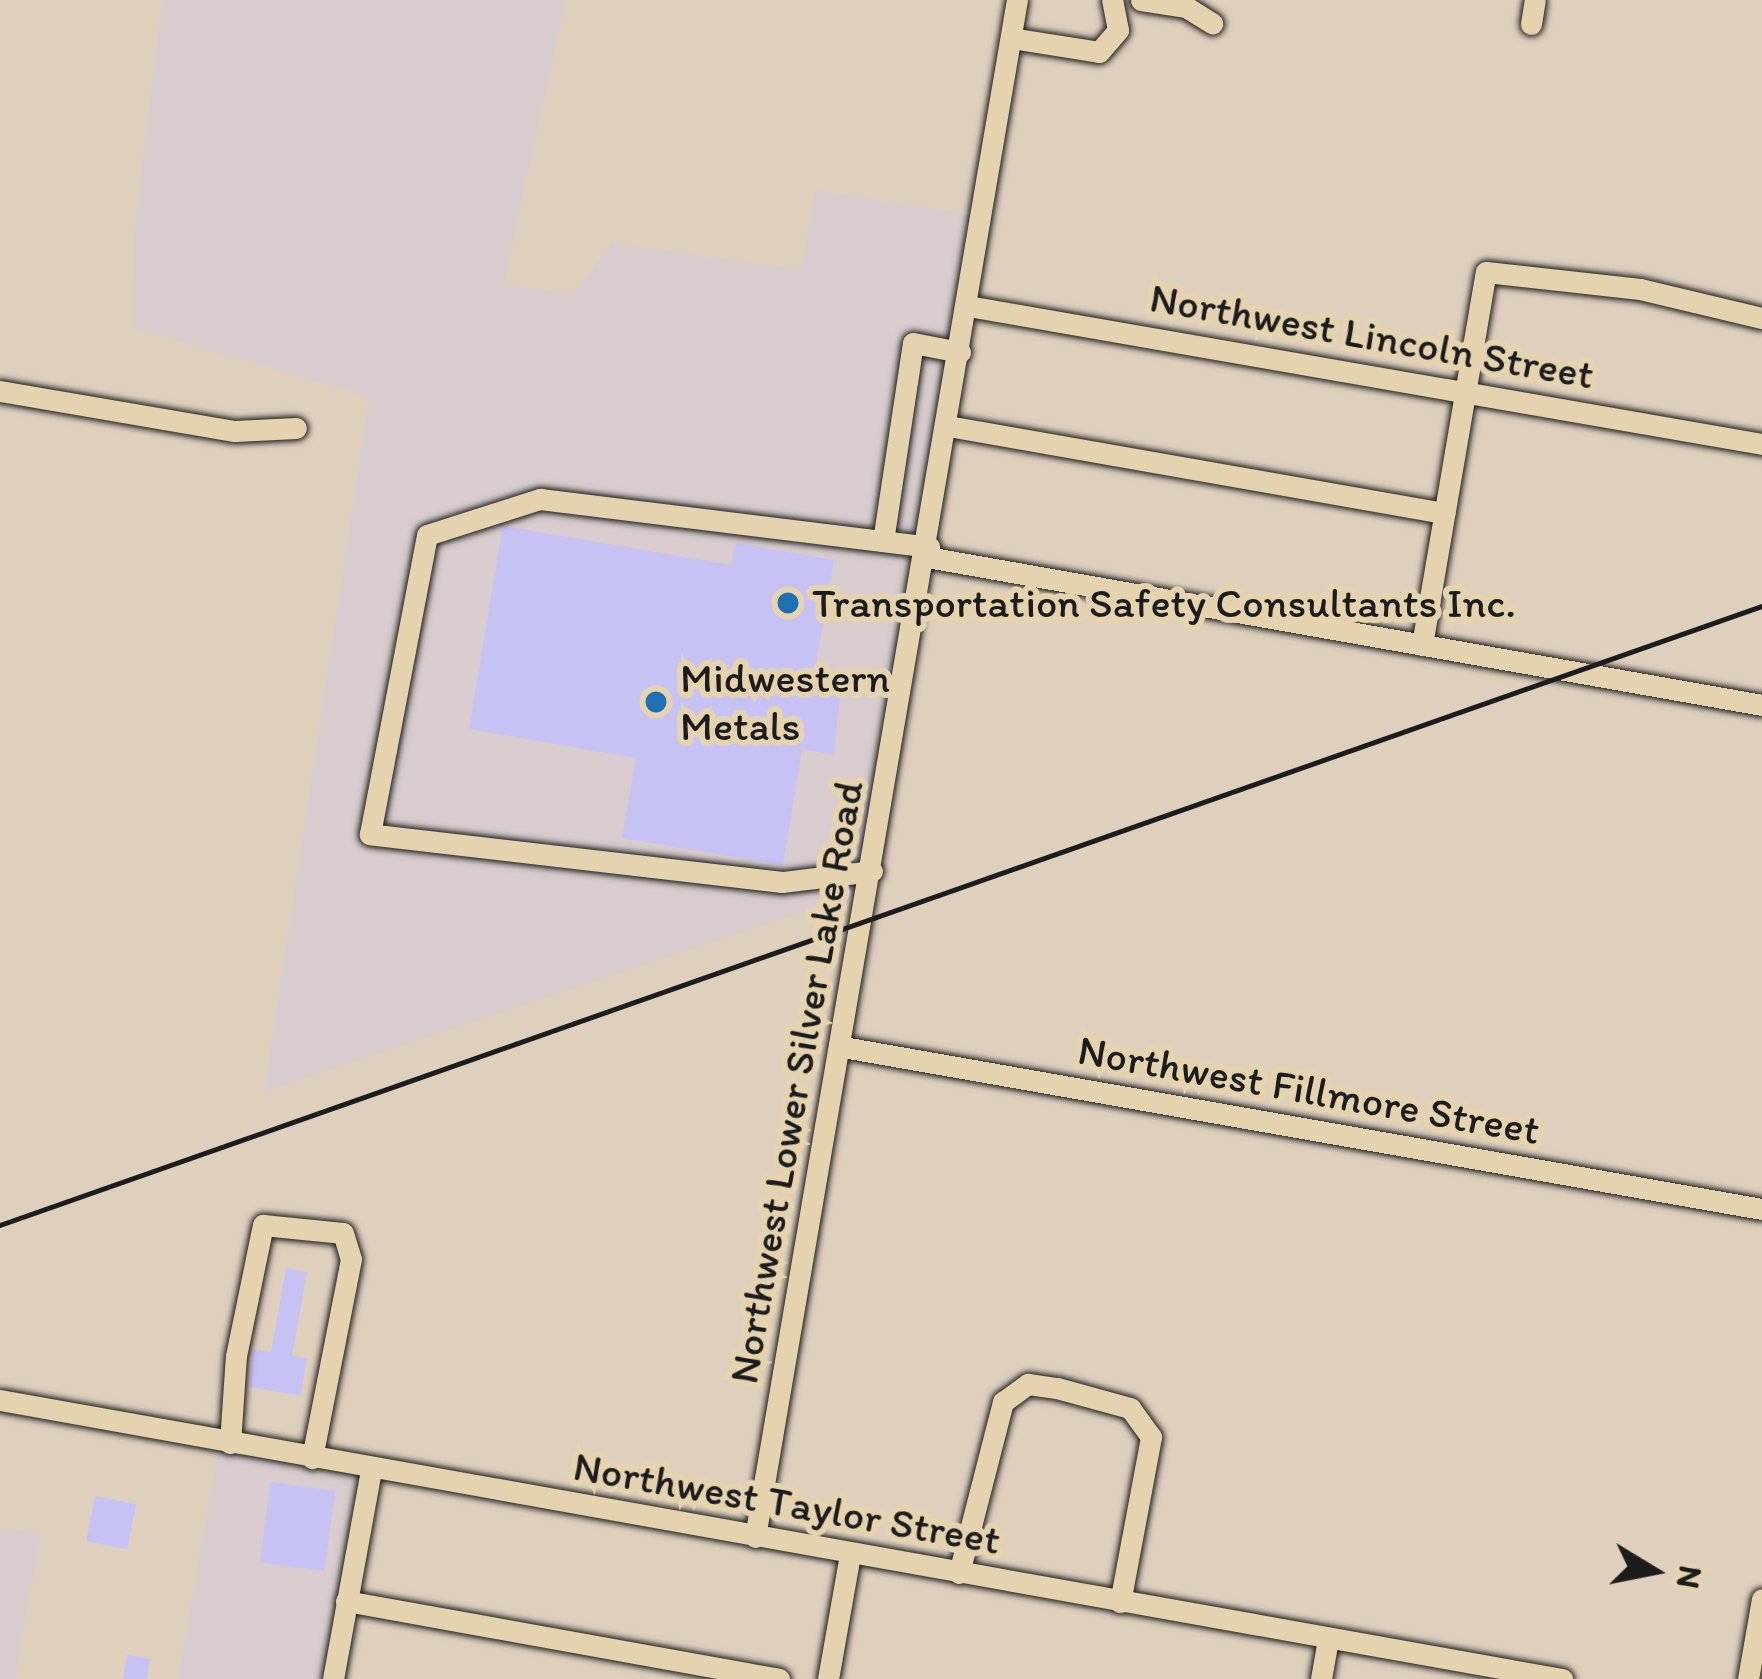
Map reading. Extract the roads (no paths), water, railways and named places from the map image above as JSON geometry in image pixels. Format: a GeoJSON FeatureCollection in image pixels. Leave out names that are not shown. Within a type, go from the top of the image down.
{"type":"FeatureCollection","features":[{"type":"Feature","properties":{"kind":"street","name":"Northwest Lower Silver Lake Road"},"geometry":{"type":"LineString","coordinates":[[755,1538],[928,552],[1017,0]]}},
{"type":"Feature","properties":{"kind":"street"},"geometry":{"type":"LineString","coordinates":[[1011,38],[1099,52],[1118,30],[1112,0]]}},
{"type":"Feature","properties":{"kind":"street"},"geometry":{"type":"LineString","coordinates":[[1141,0],[1186,7],[1212,23]]}},
{"type":"Feature","properties":{"kind":"street"},"geometry":{"type":"LineString","coordinates":[[1531,24],[1535,0]]}},
{"type":"Feature","properties":{"kind":"street"},"geometry":{"type":"LineString","coordinates":[[1422,645],[1486,272],[1640,289],[1762,318]]}},
{"type":"Feature","properties":{"kind":"street","name":"Northwest Lincoln Street"},"geometry":{"type":"LineString","coordinates":[[968,306],[1762,445]]}},
{"type":"Feature","properties":{"kind":"street"},"geometry":{"type":"LineString","coordinates":[[883,541],[913,343],[960,352]]}},
{"type":"Feature","properties":{"kind":"street"},"geometry":{"type":"LineString","coordinates":[[0,391],[236,431],[296,428]]}},
{"type":"Feature","properties":{"kind":"street"},"geometry":{"type":"LineString","coordinates":[[948,426],[1444,513]]}},
{"type":"Feature","properties":{"kind":"street"},"geometry":{"type":"LineString","coordinates":[[872,872],[782,882],[370,834],[427,535],[540,499],[883,541],[1762,705]]}},
{"type":"Feature","properties":{"kind":"street","name":"Northwest Fillmore Street"},"geometry":{"type":"LineString","coordinates":[[843,1047],[1762,1209]]}},
{"type":"Feature","properties":{"kind":"street"},"geometry":{"type":"LineString","coordinates":[[230,1443],[236,1356],[263,1225],[344,1233],[351,1259],[312,1458]]}},
{"type":"Feature","properties":{"kind":"street"},"geometry":{"type":"LineString","coordinates":[[958,1574],[1003,1402],[1028,1384],[1057,1388],[1130,1408],[1151,1437],[1120,1602]]}},
{"type":"Feature","properties":{"kind":"street","name":"Northwest Taylor Street"},"geometry":{"type":"LineString","coordinates":[[0,1400],[1562,1679]]}},
{"type":"Feature","properties":{"kind":"street"},"geometry":{"type":"LineString","coordinates":[[333,1679],[371,1469]]}},
{"type":"Feature","properties":{"kind":"street"},"geometry":{"type":"LineString","coordinates":[[828,1679],[850,1554]]}},
{"type":"Feature","properties":{"kind":"street"},"geometry":{"type":"LineString","coordinates":[[1748,1679],[1762,1599]]}},
{"type":"Feature","properties":{"kind":"street"},"geometry":{"type":"LineString","coordinates":[[346,1601],[779,1679]]}},
{"type":"Feature","properties":{"kind":"street"},"geometry":{"type":"LineString","coordinates":[[1321,1679],[1328,1639]]}},
{"type":"Feature","properties":{"kind":"railway"},"geometry":{"type":"LineString","coordinates":[[0,1225],[1762,606]]}},
{"type":"Feature","properties":{"kind":"place","name":"Transportation Safety Consultants Inc."},"geometry":{"type":"Point","coordinates":[788,603]}},
{"type":"Feature","properties":{"kind":"place","name":"Midwestern Metals"},"geometry":{"type":"Point","coordinates":[656,702]}}]}
